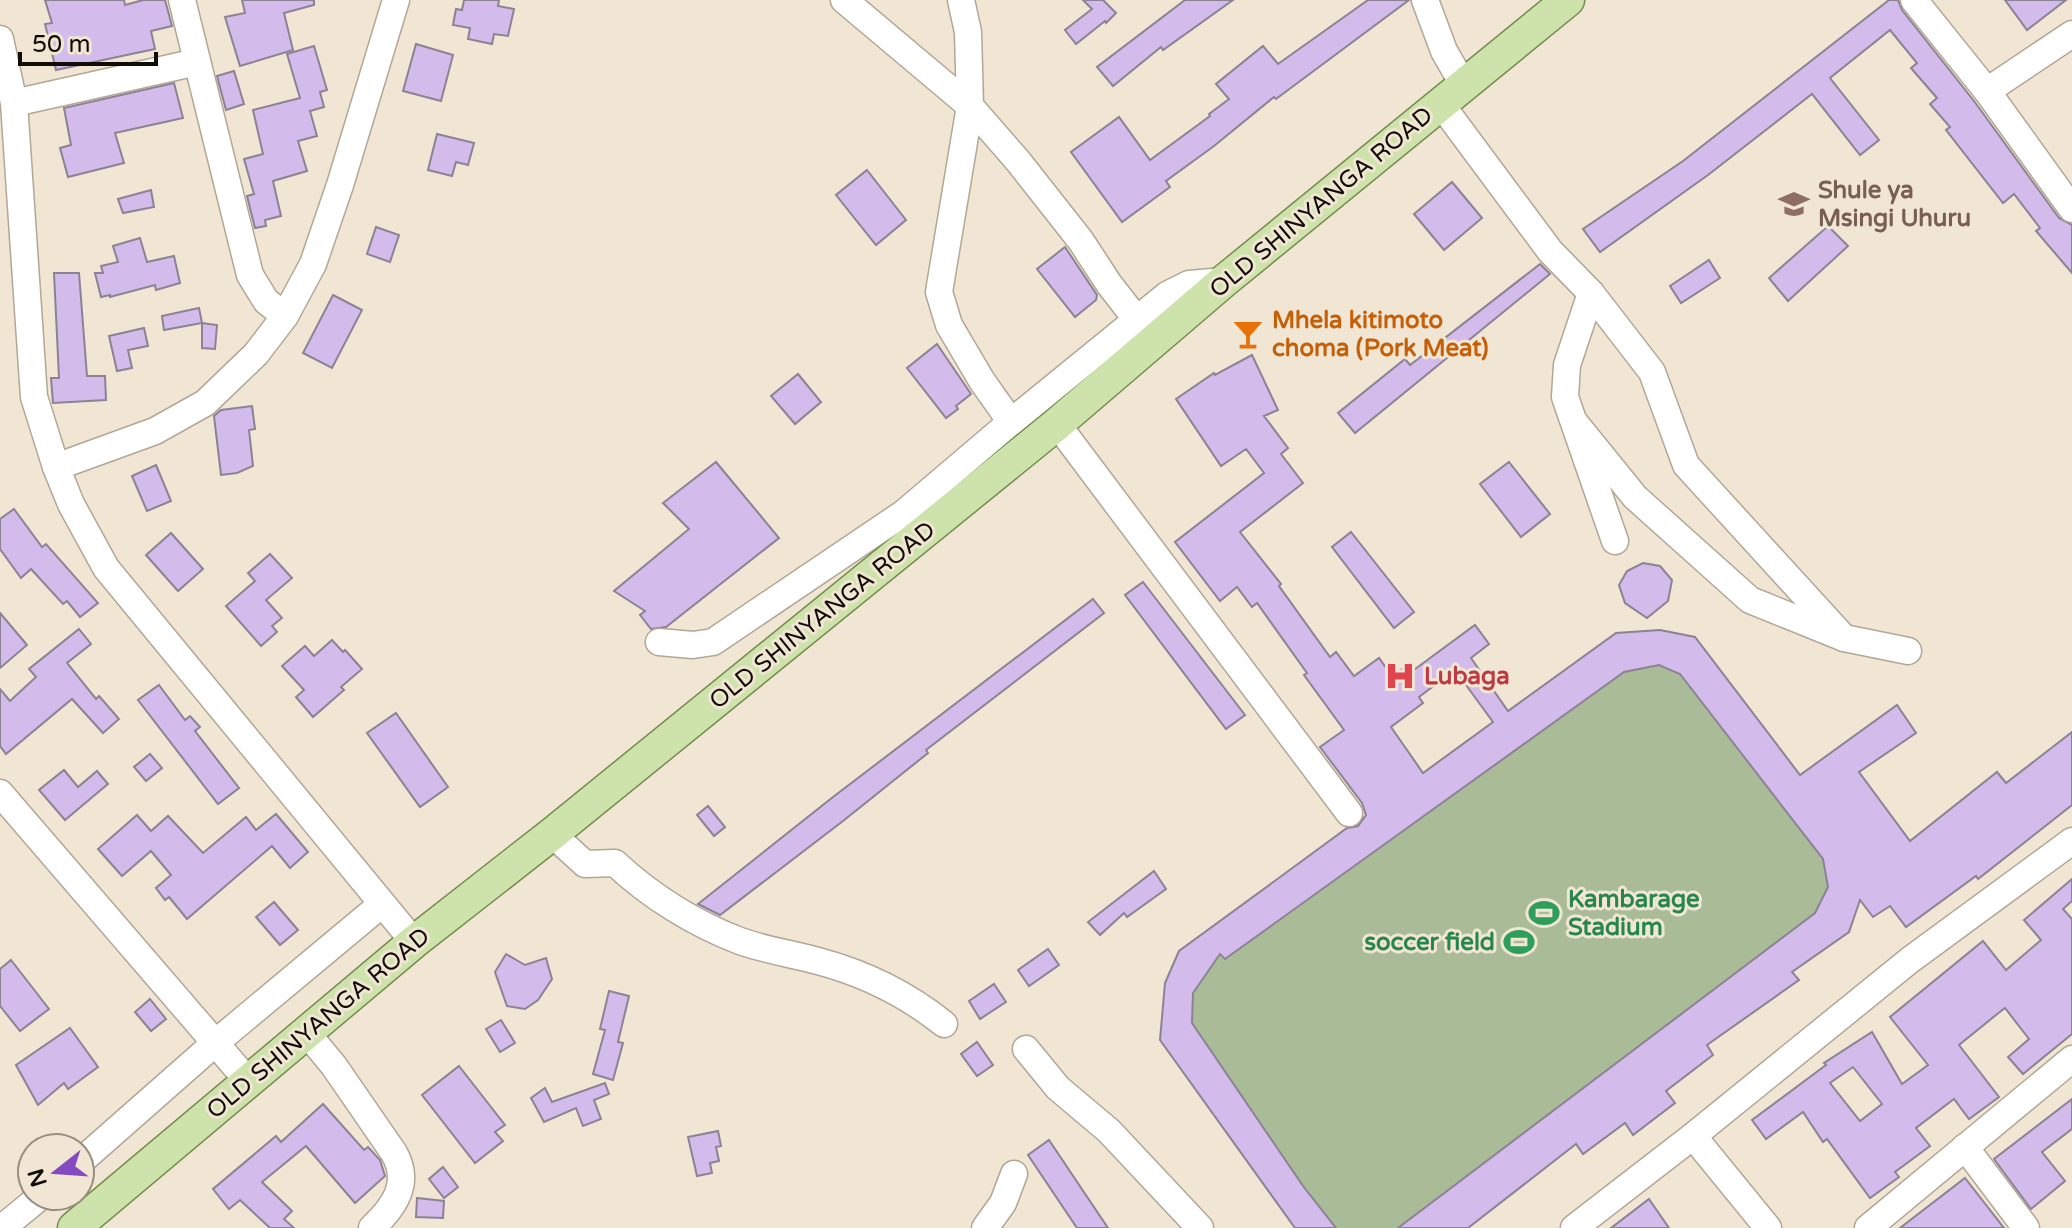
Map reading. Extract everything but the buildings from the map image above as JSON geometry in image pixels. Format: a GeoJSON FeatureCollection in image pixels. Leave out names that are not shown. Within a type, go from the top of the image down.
{"type":"FeatureCollection","features":[{"type":"Feature","properties":{"kind":"main road","name":"OLD SHINYANGA ROAD"},"geometry":{"type":"LineString","coordinates":[[74,1228],[414,942],[552,834],[1057,424],[1224,281],[1568,0]]}},
{"type":"Feature","properties":{"kind":"street"},"geometry":{"type":"LineString","coordinates":[[182,0],[250,275],[266,301],[285,316]]}},
{"type":"Feature","properties":{"kind":"street"},"geometry":{"type":"LineString","coordinates":[[56,467],[155,431],[205,403],[256,354],[285,316],[313,264],[396,0]]}},
{"type":"Feature","properties":{"kind":"street"},"geometry":{"type":"LineString","coordinates":[[844,0],[970,106],[1036,184],[1137,320]]}},
{"type":"Feature","properties":{"kind":"street"},"geometry":{"type":"LineString","coordinates":[[961,0],[968,32],[970,106],[939,292],[949,325],[1011,422]]}},
{"type":"Feature","properties":{"kind":"street"},"geometry":{"type":"LineString","coordinates":[[968,32],[978,0]]}},
{"type":"Feature","properties":{"kind":"street"},"geometry":{"type":"LineString","coordinates":[[1425,0],[1444,51],[1451,94],[1550,251],[1591,293],[1652,372],[1686,465],[1844,638]]}},
{"type":"Feature","properties":{"kind":"street"},"geometry":{"type":"LineString","coordinates":[[1914,0],[1987,91],[2072,209]]}},
{"type":"Feature","properties":{"kind":"street"},"geometry":{"type":"LineString","coordinates":[[1987,91],[2072,34]]}},
{"type":"Feature","properties":{"kind":"street"},"geometry":{"type":"LineString","coordinates":[[0,39],[14,103],[12,244],[34,397],[71,504],[106,568],[414,942]]}},
{"type":"Feature","properties":{"kind":"street"},"geometry":{"type":"LineString","coordinates":[[14,103],[197,62]]}},
{"type":"Feature","properties":{"kind":"street"},"geometry":{"type":"LineString","coordinates":[[659,642],[693,645],[713,642],[904,513],[1167,295],[1189,284],[1224,281]]}},
{"type":"Feature","properties":{"kind":"street"},"geometry":{"type":"LineString","coordinates":[[1591,293],[1567,365],[1565,397],[1615,541]]}},
{"type":"Feature","properties":{"kind":"street"},"geometry":{"type":"LineString","coordinates":[[1575,423],[1635,497],[1750,600],[1844,638],[1908,651]]}},
{"type":"Feature","properties":{"kind":"street"},"geometry":{"type":"LineString","coordinates":[[1057,424],[1349,813]]}},
{"type":"Feature","properties":{"kind":"street"},"geometry":{"type":"LineString","coordinates":[[0,793],[248,1081]]}},
{"type":"Feature","properties":{"kind":"street"},"geometry":{"type":"LineString","coordinates":[[552,834],[585,864],[615,863],[650,894],[721,932],[740,941],[858,974],[920,1004],[944,1024]]}},
{"type":"Feature","properties":{"kind":"street"},"geometry":{"type":"LineString","coordinates":[[1574,1228],[1910,960],[2072,841]]}},
{"type":"Feature","properties":{"kind":"street"},"geometry":{"type":"LineString","coordinates":[[96,1148],[214,1044],[382,904]]}},
{"type":"Feature","properties":{"kind":"street"},"geometry":{"type":"LineString","coordinates":[[306,1032],[334,1066],[394,1153],[401,1169],[402,1182],[397,1199],[372,1228]]}},
{"type":"Feature","properties":{"kind":"street"},"geometry":{"type":"LineString","coordinates":[[1026,1049],[1058,1088],[1109,1131],[1200,1228]]}},
{"type":"Feature","properties":{"kind":"street"},"geometry":{"type":"LineString","coordinates":[[1868,1228],[2072,1059]]}},
{"type":"Feature","properties":{"kind":"street"},"geometry":{"type":"LineString","coordinates":[[1693,1136],[1768,1228]]}},
{"type":"Feature","properties":{"kind":"street"},"geometry":{"type":"LineString","coordinates":[[1965,1147],[2026,1228]]}},
{"type":"Feature","properties":{"kind":"street"},"geometry":{"type":"LineString","coordinates":[[985,1228],[1003,1203],[1014,1174]]}},
{"type":"Feature","properties":{"kind":"street"},"geometry":{"type":"LineString","coordinates":[[2,1228],[22,1212]]}},
{"type":"Feature","properties":{"kind":"green space","name":"Kambarage Stadium"},"geometry":{"type":"Polygon","coordinates":[[[1660,630],[1695,637],[1861,854],[1862,894],[1849,931],[1793,972],[1799,980],[1707,1045],[1713,1055],[1667,1091],[1675,1103],[1633,1135],[1625,1123],[1583,1154],[1576,1144],[1468,1228],[1295,1228],[1160,1040],[1165,983],[1179,951],[1616,633],[1660,630]]]}},
{"type":"Feature","properties":{"kind":"place","name":"Shule ya Msingi Uhuru"},"geometry":{"type":"Point","coordinates":[1794,204]}},
{"type":"Feature","properties":{"kind":"place","name":"Mhela kitimoto choma (Pork Meat)"},"geometry":{"type":"Point","coordinates":[1248,334]}},
{"type":"Feature","properties":{"kind":"place","name":"Lubaga"},"geometry":{"type":"Point","coordinates":[1400,676]}},
{"type":"Feature","properties":{"kind":"place","name":"Kambarage Stadium"},"geometry":{"type":"Point","coordinates":[1544,913]}},
{"type":"Feature","properties":{"kind":"place","name":"soccer field"},"geometry":{"type":"Point","coordinates":[1519,942]}}]}
